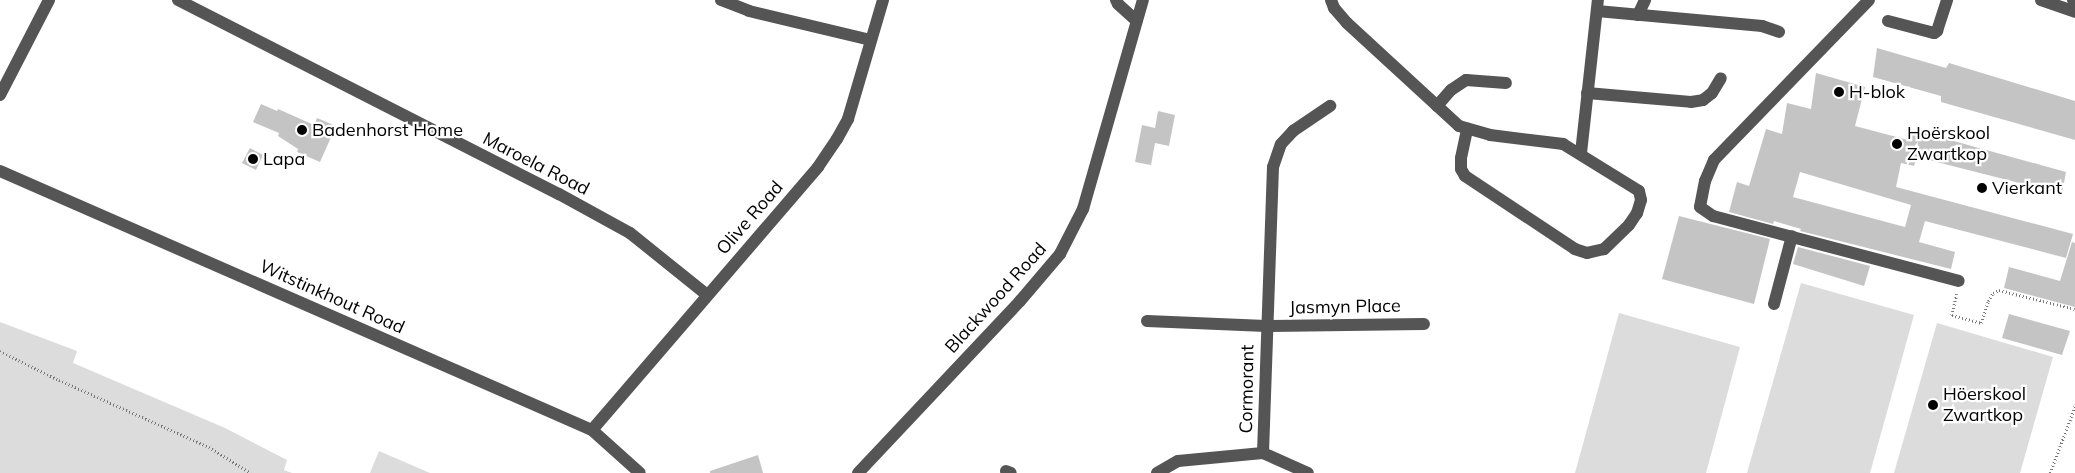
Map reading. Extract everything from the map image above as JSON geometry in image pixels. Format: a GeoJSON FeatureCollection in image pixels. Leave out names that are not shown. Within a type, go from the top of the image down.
{"type":"FeatureCollection","features":[{"type":"Feature","properties":{"kind":"street"},"geometry":{"type":"LineString","coordinates":[[0,95],[49,0]]}},
{"type":"Feature","properties":{"kind":"street","name":"Maroela Road"},"geometry":{"type":"LineString","coordinates":[[178,0],[559,194],[630,233],[707,295]]}},
{"type":"Feature","properties":{"kind":"street"},"geometry":{"type":"LineString","coordinates":[[721,0],[749,11],[871,40]]}},
{"type":"Feature","properties":{"kind":"street","name":"Olive Road"},"geometry":{"type":"LineString","coordinates":[[592,430],[818,167],[837,139],[848,119],[883,0]]}},
{"type":"Feature","properties":{"kind":"street"},"geometry":{"type":"LineString","coordinates":[[1116,0],[1137,21]]}},
{"type":"Feature","properties":{"kind":"street","name":"Blackwood Road"},"geometry":{"type":"LineString","coordinates":[[858,473],[1020,301],[1060,254],[1083,209],[1142,0]]}},
{"type":"Feature","properties":{"kind":"street"},"geometry":{"type":"LineString","coordinates":[[1331,0],[1334,8],[1347,22],[1458,126],[1490,135],[1563,144],[1634,186],[1639,191],[1641,200],[1637,213],[1629,226],[1604,249],[1596,252],[1575,249],[1465,176],[1461,169],[1461,158],[1467,129]]}},
{"type":"Feature","properties":{"kind":"street"},"geometry":{"type":"LineString","coordinates":[[1638,15],[1645,0]]}},
{"type":"Feature","properties":{"kind":"street"},"geometry":{"type":"LineString","coordinates":[[1869,0],[1714,160],[1705,181],[1700,200],[1703,210],[1714,216],[1959,281]]}},
{"type":"Feature","properties":{"kind":"street"},"geometry":{"type":"LineString","coordinates":[[1888,21],[1934,33],[1937,31],[1947,0]]}},
{"type":"Feature","properties":{"kind":"street"},"geometry":{"type":"LineString","coordinates":[[2041,0],[2075,12]]}},
{"type":"Feature","properties":{"kind":"street"},"geometry":{"type":"LineString","coordinates":[[1581,153],[1597,5],[1638,15],[1762,26],[1779,32]]}},
{"type":"Feature","properties":{"kind":"street"},"geometry":{"type":"LineString","coordinates":[[1588,93],[1691,102],[1703,100],[1712,93],[1721,78]]}},
{"type":"Feature","properties":{"kind":"street"},"geometry":{"type":"LineString","coordinates":[[1438,106],[1451,90],[1466,80],[1506,83]]}},
{"type":"Feature","properties":{"kind":"street","name":"Cormorant"},"geometry":{"type":"LineString","coordinates":[[1263,453],[1273,167],[1281,144],[1293,131],[1330,106]]}},
{"type":"Feature","properties":{"kind":"street","name":"Witstinkhout Road"},"geometry":{"type":"LineString","coordinates":[[0,171],[592,430],[640,473]]}},
{"type":"Feature","properties":{"kind":"street"},"geometry":{"type":"LineString","coordinates":[[1774,304],[1792,236]]}},
{"type":"Feature","properties":{"kind":"street","name":"Jasmyn Place"},"geometry":{"type":"LineString","coordinates":[[1147,320],[1266,326],[1424,324]]}},
{"type":"Feature","properties":{"kind":"street"},"geometry":{"type":"LineString","coordinates":[[1157,473],[1178,461],[1263,453],[1287,462],[1308,473]]}},
{"type":"Feature","properties":{"kind":"path"},"geometry":{"type":"LineString","coordinates":[[1959,281],[1952,315],[1981,323],[1988,301],[1993,293],[1998,290],[2075,309]]}},
{"type":"Feature","properties":{"kind":"path"},"geometry":{"type":"LineString","coordinates":[[0,351],[59,380],[209,447],[251,473]]}},
{"type":"Feature","properties":{"kind":"path"},"geometry":{"type":"LineString","coordinates":[[2050,473],[2075,406]]}},
{"type":"Feature","properties":{"kind":"shaded area"},"geometry":{"type":"Polygon","coordinates":[[[1801,283],[1914,315],[1870,473],[1747,473],[1801,283]]]}},
{"type":"Feature","properties":{"kind":"shaded area"},"geometry":{"type":"Polygon","coordinates":[[[1619,313],[1740,347],[1706,473],[1575,473],[1619,313]]]}},
{"type":"Feature","properties":{"kind":"shaded area"},"geometry":{"type":"Polygon","coordinates":[[[0,322],[77,351],[73,363],[225,428],[287,460],[284,470],[292,473],[0,473],[0,322]]]}},
{"type":"Feature","properties":{"kind":"shaded area"},"geometry":{"type":"Polygon","coordinates":[[[1937,323],[2053,357],[2020,473],[1894,473],[1937,323]]]}},
{"type":"Feature","properties":{"kind":"shaded area"},"geometry":{"type":"Polygon","coordinates":[[[379,451],[430,473],[370,473],[379,451]]]}},
{"type":"Feature","properties":{"kind":"building"},"geometry":{"type":"Polygon","coordinates":[[[1877,48],[1946,68],[1949,63],[2075,101],[2075,140],[1941,102],[1941,96],[1873,77],[1877,48]]]}},
{"type":"Feature","properties":{"kind":"building"},"geometry":{"type":"Polygon","coordinates":[[[1816,73],[1865,87],[1855,126],[1908,140],[1914,130],[2066,172],[2062,194],[1917,157],[1914,166],[1901,163],[1896,187],[2073,234],[2066,258],[1925,221],[1919,242],[1955,252],[1951,269],[1800,231],[1801,229],[1774,221],[1773,224],[1729,212],[1737,182],[1749,186],[1766,129],[1782,134],[1787,103],[1811,109],[1816,73]],[[1800,172],[1793,197],[1905,227],[1911,205],[1800,172]]]}},
{"type":"Feature","properties":{"kind":"building","name":"Badenhorst Home"},"geometry":{"type":"Polygon","coordinates":[[[261,104],[277,111],[278,109],[314,125],[317,118],[336,126],[320,162],[297,152],[298,149],[278,136],[279,133],[253,122],[261,104]]]}},
{"type":"Feature","properties":{"kind":"building"},"geometry":{"type":"Polygon","coordinates":[[[1158,111],[1175,115],[1169,146],[1155,143],[1151,165],[1135,162],[1142,125],[1155,128],[1158,111]]]}},
{"type":"Feature","properties":{"kind":"building","name":"Lapa"},"geometry":{"type":"Polygon","coordinates":[[[250,148],[263,155],[256,170],[242,163],[250,148]]]}},
{"type":"Feature","properties":{"kind":"building"},"geometry":{"type":"Polygon","coordinates":[[[1679,216],[1770,239],[1754,304],[1662,279],[1679,216]]]}},
{"type":"Feature","properties":{"kind":"building"},"geometry":{"type":"Polygon","coordinates":[[[2072,242],[2075,243],[2075,307],[2004,288],[2009,267],[2060,281],[2072,242]]]}},
{"type":"Feature","properties":{"kind":"building"},"geometry":{"type":"Polygon","coordinates":[[[1798,247],[1870,266],[1864,286],[1793,264],[1798,247]]]}},
{"type":"Feature","properties":{"kind":"building"},"geometry":{"type":"Polygon","coordinates":[[[2009,314],[2070,331],[2062,355],[2002,338],[2009,314]]]}},
{"type":"Feature","properties":{"kind":"building"},"geometry":{"type":"Polygon","coordinates":[[[758,455],[763,473],[710,473],[710,471],[758,455]]]}},
{"type":"Feature","properties":{"kind":"place","name":"H-blok"},"geometry":{"type":"Point","coordinates":[1839,92]}},
{"type":"Feature","properties":{"kind":"place","name":"Badenhorst Home"},"geometry":{"type":"Point","coordinates":[302,130]}},
{"type":"Feature","properties":{"kind":"place","name":"Hoërskool Zwartkop"},"geometry":{"type":"Point","coordinates":[1897,144]}},
{"type":"Feature","properties":{"kind":"place","name":"Lapa"},"geometry":{"type":"Point","coordinates":[253,159]}},
{"type":"Feature","properties":{"kind":"place","name":"Vierkant"},"geometry":{"type":"Point","coordinates":[1982,188]}},
{"type":"Feature","properties":{"kind":"place","name":"Höerskool Zwartkop"},"geometry":{"type":"Point","coordinates":[1933,405]}}]}
